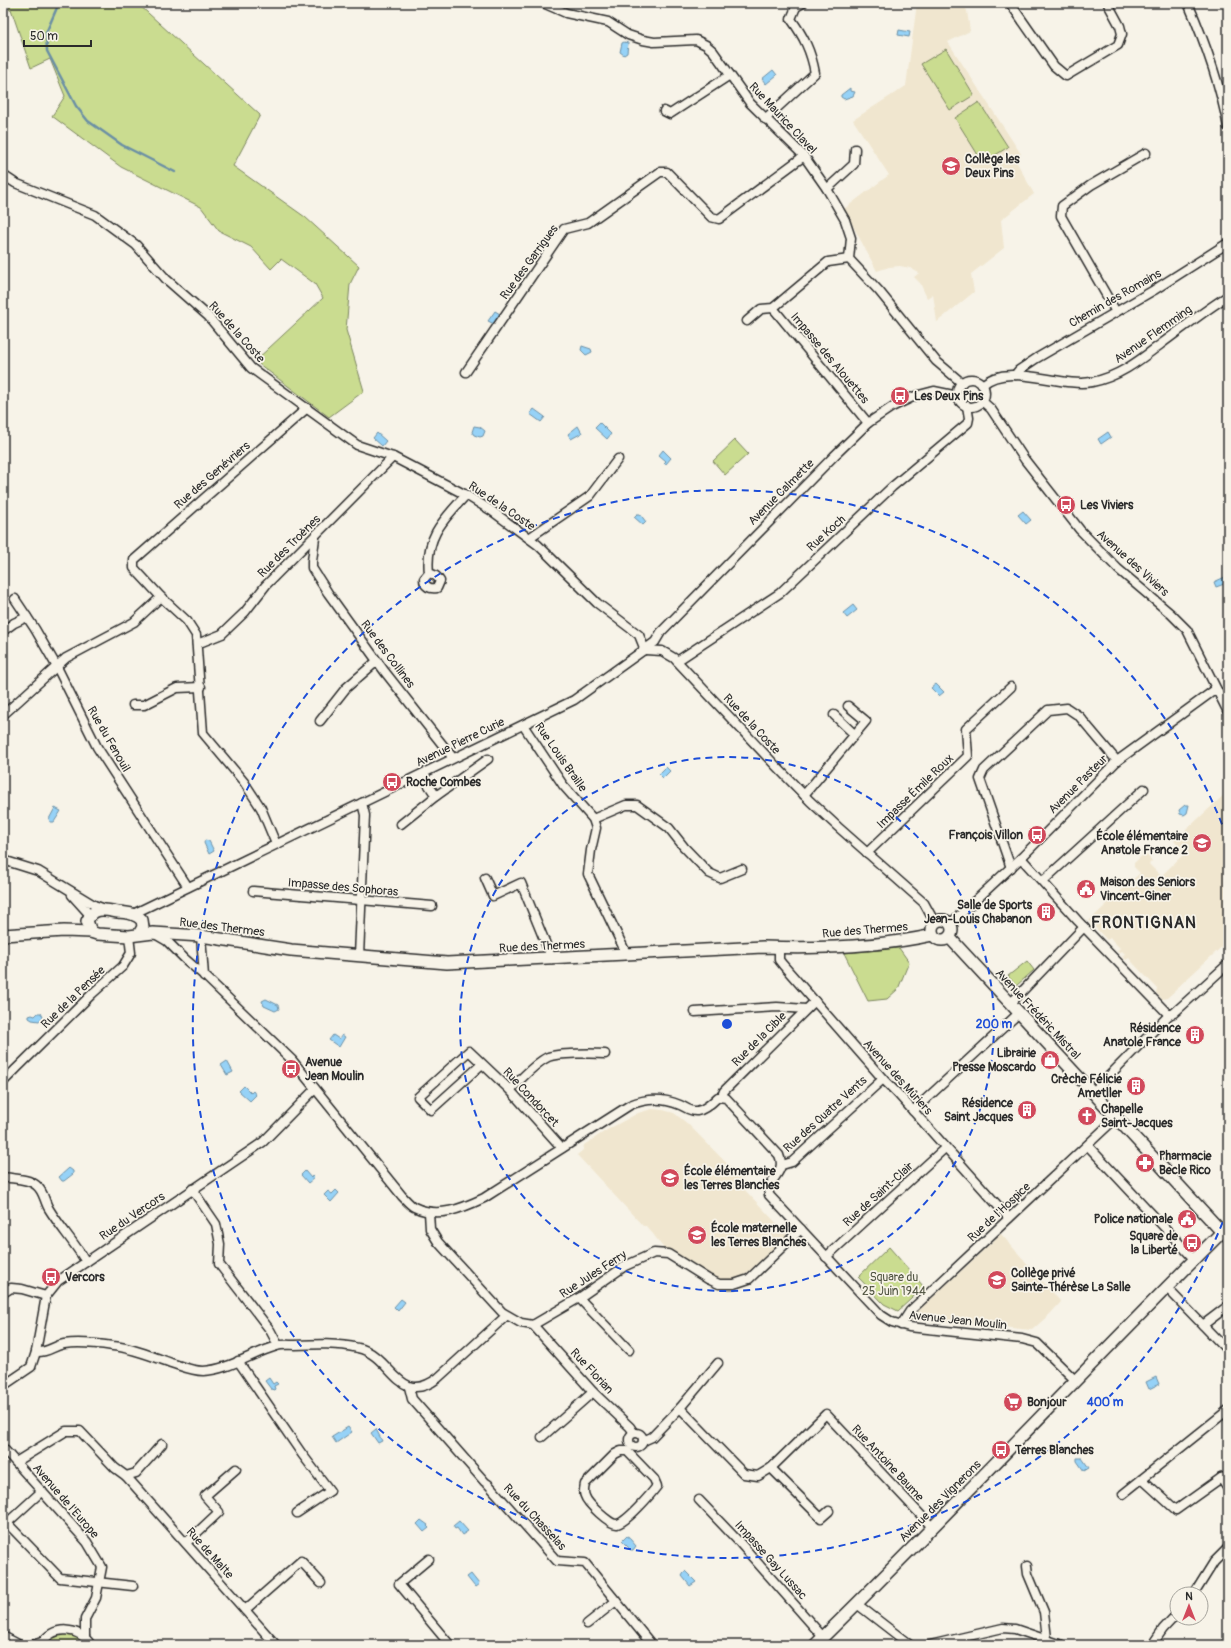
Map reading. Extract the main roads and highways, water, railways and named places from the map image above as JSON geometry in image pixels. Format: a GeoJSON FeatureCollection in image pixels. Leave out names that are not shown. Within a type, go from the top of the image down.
{"type":"FeatureCollection","features":[{"type":"Feature","properties":{"kind":"main road"},"geometry":{"type":"LineString","coordinates":[[64,931],[89,918],[97,911],[105,909],[137,926]]}},
{"type":"Feature","properties":{"kind":"main road"},"geometry":{"type":"LineString","coordinates":[[89,918],[91,932]]}},
{"type":"Feature","properties":{"kind":"main road"},"geometry":{"type":"LineString","coordinates":[[942,920],[950,924],[951,931],[949,937],[944,940],[938,939],[933,935],[932,929],[935,923],[942,920]]}},
{"type":"Feature","properties":{"kind":"main road"},"geometry":{"type":"LineString","coordinates":[[3,935],[64,931],[91,932],[137,926]]}},
{"type":"Feature","properties":{"kind":"main road","name":"Rue des Thermes"},"geometry":{"type":"LineString","coordinates":[[137,926],[153,934],[201,936],[291,950],[447,963],[552,959],[744,948],[842,947],[917,939],[933,935]]}},
{"type":"Feature","properties":{"kind":"main road","name":"Avenue Frédéric Mistral"},"geometry":{"type":"LineString","coordinates":[[949,937],[1116,1118],[1226,1232]]}},
{"type":"Feature","properties":{"kind":"main road","name":"Avenue des Vignerons"},"geometry":{"type":"LineString","coordinates":[[815,1645],[933,1528],[1166,1288],[1226,1232]]}},
{"type":"Feature","properties":{"kind":"water"},"geometry":{"type":"Polygon","coordinates":[[[899,30],[910,32],[909,37],[898,35],[899,30]]]}},
{"type":"Feature","properties":{"kind":"water"},"geometry":{"type":"Polygon","coordinates":[[[622,43],[628,43],[627,53],[624,55],[620,52],[622,43]]]}},
{"type":"Feature","properties":{"kind":"water"},"geometry":{"type":"Polygon","coordinates":[[[773,70],[777,75],[766,84],[762,79],[773,70]]]}},
{"type":"Feature","properties":{"kind":"water"},"geometry":{"type":"Polygon","coordinates":[[[850,88],[850,91],[855,92],[853,96],[844,99],[841,97],[841,95],[850,88]]]}},
{"type":"Feature","properties":{"kind":"water"},"geometry":{"type":"Polygon","coordinates":[[[495,311],[500,314],[494,324],[488,321],[495,311]]]}},
{"type":"Feature","properties":{"kind":"water"},"geometry":{"type":"Polygon","coordinates":[[[582,346],[591,349],[592,352],[586,355],[581,350],[582,346]]]}},
{"type":"Feature","properties":{"kind":"water"},"geometry":{"type":"Polygon","coordinates":[[[534,409],[545,417],[541,422],[530,414],[534,409]]]}},
{"type":"Feature","properties":{"kind":"water"},"geometry":{"type":"Polygon","coordinates":[[[600,423],[611,434],[607,439],[595,428],[600,423]]]}},
{"type":"Feature","properties":{"kind":"water"},"geometry":{"type":"Polygon","coordinates":[[[474,426],[480,427],[485,431],[483,436],[480,437],[474,435],[472,432],[474,426]]]}},
{"type":"Feature","properties":{"kind":"water"},"geometry":{"type":"Polygon","coordinates":[[[578,426],[582,433],[571,439],[568,434],[578,426]]]}},
{"type":"Feature","properties":{"kind":"water"},"geometry":{"type":"Polygon","coordinates":[[[1108,432],[1111,437],[1101,444],[1098,439],[1108,432]]]}},
{"type":"Feature","properties":{"kind":"water"},"geometry":{"type":"Polygon","coordinates":[[[377,433],[386,441],[382,446],[373,438],[377,433]]]}},
{"type":"Feature","properties":{"kind":"water"},"geometry":{"type":"Polygon","coordinates":[[[663,450],[671,458],[666,464],[664,463],[666,461],[659,455],[663,450]]]}},
{"type":"Feature","properties":{"kind":"water"},"geometry":{"type":"Polygon","coordinates":[[[1023,511],[1031,520],[1026,524],[1018,515],[1023,511]]]}},
{"type":"Feature","properties":{"kind":"water"},"geometry":{"type":"Polygon","coordinates":[[[637,514],[640,514],[646,522],[643,525],[634,517],[637,514]]]}},
{"type":"Feature","properties":{"kind":"water"},"geometry":{"type":"Polygon","coordinates":[[[1225,577],[1227,583],[1216,587],[1214,582],[1225,577]]]}},
{"type":"Feature","properties":{"kind":"water"},"geometry":{"type":"Polygon","coordinates":[[[853,605],[857,610],[847,618],[843,613],[853,605]]]}},
{"type":"Feature","properties":{"kind":"water"},"geometry":{"type":"Polygon","coordinates":[[[936,684],[944,692],[939,696],[931,688],[936,684]]]}},
{"type":"Feature","properties":{"kind":"water"},"geometry":{"type":"Polygon","coordinates":[[[666,767],[670,771],[663,778],[659,774],[666,767]]]}},
{"type":"Feature","properties":{"kind":"water"},"geometry":{"type":"Polygon","coordinates":[[[1185,805],[1189,805],[1187,813],[1184,815],[1180,814],[1179,810],[1185,805]]]}},
{"type":"Feature","properties":{"kind":"water"},"geometry":{"type":"Polygon","coordinates":[[[55,808],[61,811],[54,822],[50,822],[49,819],[55,808]]]}},
{"type":"Feature","properties":{"kind":"water"},"geometry":{"type":"Polygon","coordinates":[[[205,840],[209,841],[214,851],[209,854],[204,843],[205,840]]]}},
{"type":"Feature","properties":{"kind":"water"},"geometry":{"type":"Polygon","coordinates":[[[266,999],[278,1005],[279,1009],[275,1011],[264,1006],[262,1001],[266,999]]]}},
{"type":"Feature","properties":{"kind":"water"},"geometry":{"type":"Polygon","coordinates":[[[38,1013],[41,1013],[43,1017],[39,1021],[29,1018],[29,1016],[35,1016],[38,1013]]]}},
{"type":"Feature","properties":{"kind":"water"},"geometry":{"type":"Polygon","coordinates":[[[333,1035],[339,1039],[342,1035],[345,1037],[339,1047],[329,1040],[333,1035]]]}},
{"type":"Feature","properties":{"kind":"water"},"geometry":{"type":"Polygon","coordinates":[[[227,1061],[233,1072],[227,1075],[221,1065],[227,1061]]]}},
{"type":"Feature","properties":{"kind":"water"},"geometry":{"type":"Polygon","coordinates":[[[244,1086],[251,1093],[253,1091],[256,1095],[250,1101],[239,1091],[244,1086]]]}},
{"type":"Feature","properties":{"kind":"water"},"geometry":{"type":"Polygon","coordinates":[[[69,1168],[73,1171],[73,1174],[62,1181],[59,1177],[69,1168]]]}},
{"type":"Feature","properties":{"kind":"water"},"geometry":{"type":"Polygon","coordinates":[[[305,1171],[311,1178],[312,1176],[314,1178],[308,1183],[301,1175],[305,1171]]]}},
{"type":"Feature","properties":{"kind":"water"},"geometry":{"type":"Polygon","coordinates":[[[336,1190],[339,1193],[331,1202],[324,1195],[328,1191],[332,1194],[336,1190]]]}},
{"type":"Feature","properties":{"kind":"water"},"geometry":{"type":"Polygon","coordinates":[[[401,1299],[405,1302],[398,1311],[394,1307],[401,1299]]]}},
{"type":"Feature","properties":{"kind":"water"},"geometry":{"type":"Polygon","coordinates":[[[1156,1377],[1159,1384],[1149,1389],[1146,1382],[1156,1377]]]}},
{"type":"Feature","properties":{"kind":"water"},"geometry":{"type":"Polygon","coordinates":[[[269,1378],[273,1384],[276,1382],[278,1384],[274,1386],[274,1390],[271,1389],[265,1381],[269,1378]]]}},
{"type":"Feature","properties":{"kind":"water"},"geometry":{"type":"Polygon","coordinates":[[[348,1427],[352,1432],[336,1443],[332,1437],[348,1427]]]}},
{"type":"Feature","properties":{"kind":"water"},"geometry":{"type":"Polygon","coordinates":[[[376,1429],[382,1441],[378,1443],[371,1433],[376,1429]]]}},
{"type":"Feature","properties":{"kind":"water"},"geometry":{"type":"Polygon","coordinates":[[[1077,1458],[1082,1458],[1089,1468],[1084,1471],[1077,1461],[1077,1458]]]}},
{"type":"Feature","properties":{"kind":"water"},"geometry":{"type":"Polygon","coordinates":[[[421,1520],[428,1525],[427,1526],[429,1528],[424,1532],[417,1524],[421,1520]]]}},
{"type":"Feature","properties":{"kind":"water"},"geometry":{"type":"Polygon","coordinates":[[[459,1521],[468,1531],[462,1535],[457,1528],[455,1529],[453,1526],[459,1521]]]}},
{"type":"Feature","properties":{"kind":"water"},"geometry":{"type":"Polygon","coordinates":[[[627,1536],[636,1546],[633,1550],[631,1550],[622,1541],[627,1536]]]}},
{"type":"Feature","properties":{"kind":"water"},"geometry":{"type":"Polygon","coordinates":[[[685,1571],[696,1582],[690,1586],[682,1576],[685,1571]]]}},
{"type":"Feature","properties":{"kind":"water"},"geometry":{"type":"Polygon","coordinates":[[[471,1574],[479,1584],[475,1587],[467,1577],[471,1574]]]}},
{"type":"Feature","properties":{"kind":"waterway"},"geometry":{"type":"LineString","coordinates":[[59,3],[46,33],[47,51],[76,106],[88,121],[122,145],[175,172]]}},
{"type":"Feature","properties":{"kind":"place","name":"Collège les Deux Pins"},"geometry":{"type":"Point","coordinates":[951,166]}},
{"type":"Feature","properties":{"kind":"place","name":"Les Deux Pins"},"geometry":{"type":"Point","coordinates":[900,396]}},
{"type":"Feature","properties":{"kind":"place","name":"Les Viviers"},"geometry":{"type":"Point","coordinates":[1066,505]}},
{"type":"Feature","properties":{"kind":"place","name":"Roche Combes"},"geometry":{"type":"Point","coordinates":[392,782]}},
{"type":"Feature","properties":{"kind":"place","name":"François Villon"},"geometry":{"type":"Point","coordinates":[1037,835]}},
{"type":"Feature","properties":{"kind":"place","name":"École élémentaire Anatole France 2"},"geometry":{"type":"Point","coordinates":[1202,843]}},
{"type":"Feature","properties":{"kind":"place","name":"Maison des Seniors Vincent-Giner"},"geometry":{"type":"Point","coordinates":[1086,889]}},
{"type":"Feature","properties":{"kind":"place","name":"Salle de Sports Jean-Louis Chabanon"},"geometry":{"type":"Point","coordinates":[1046,912]}},
{"type":"Feature","properties":{"kind":"place","name":"Résidence Anatole France"},"geometry":{"type":"Point","coordinates":[1195,1035]}},
{"type":"Feature","properties":{"kind":"place","name":"Librairie Presse Moscardo"},"geometry":{"type":"Point","coordinates":[1050,1060]}},
{"type":"Feature","properties":{"kind":"place","name":"Avenue Jean Moulin"},"geometry":{"type":"Point","coordinates":[291,1069]}},
{"type":"Feature","properties":{"kind":"place","name":"Crèche Félicie Ametller"},"geometry":{"type":"Point","coordinates":[1136,1086]}},
{"type":"Feature","properties":{"kind":"place","name":"Résidence Saint Jacques"},"geometry":{"type":"Point","coordinates":[1027,1110]}},
{"type":"Feature","properties":{"kind":"place","name":"Chapelle Saint-Jacques"},"geometry":{"type":"Point","coordinates":[1087,1116]}},
{"type":"Feature","properties":{"kind":"place","name":"Pharmacie Becle Rico"},"geometry":{"type":"Point","coordinates":[1145,1163]}},
{"type":"Feature","properties":{"kind":"place","name":"École élémentaire les Terres Blanches"},"geometry":{"type":"Point","coordinates":[670,1178]}},
{"type":"Feature","properties":{"kind":"place","name":"Police nationale"},"geometry":{"type":"Point","coordinates":[1187,1219]}},
{"type":"Feature","properties":{"kind":"place","name":"École maternelle les Terres Blanches"},"geometry":{"type":"Point","coordinates":[697,1235]}},
{"type":"Feature","properties":{"kind":"place","name":"Square de la Liberté"},"geometry":{"type":"Point","coordinates":[1192,1243]}},
{"type":"Feature","properties":{"kind":"place","name":"Vercors"},"geometry":{"type":"Point","coordinates":[51,1277]}},
{"type":"Feature","properties":{"kind":"place","name":"Collège privé Sainte-Thérèse La Salle"},"geometry":{"type":"Point","coordinates":[997,1280]}},
{"type":"Feature","properties":{"kind":"place","name":"Bonjour"},"geometry":{"type":"Point","coordinates":[1013,1402]}},
{"type":"Feature","properties":{"kind":"place","name":"Terres Blanches"},"geometry":{"type":"Point","coordinates":[1001,1450]}},
{"type":"Feature","properties":{"kind":"district","name":"FRONTIGNAN"},"geometry":{"type":"Point","coordinates":[1144,922]}},
{"type":"Feature","properties":{"kind":"park label","name":"Square du 25 Juin 1944"},"geometry":{"type":"Point","coordinates":[894,1284]}}]}
